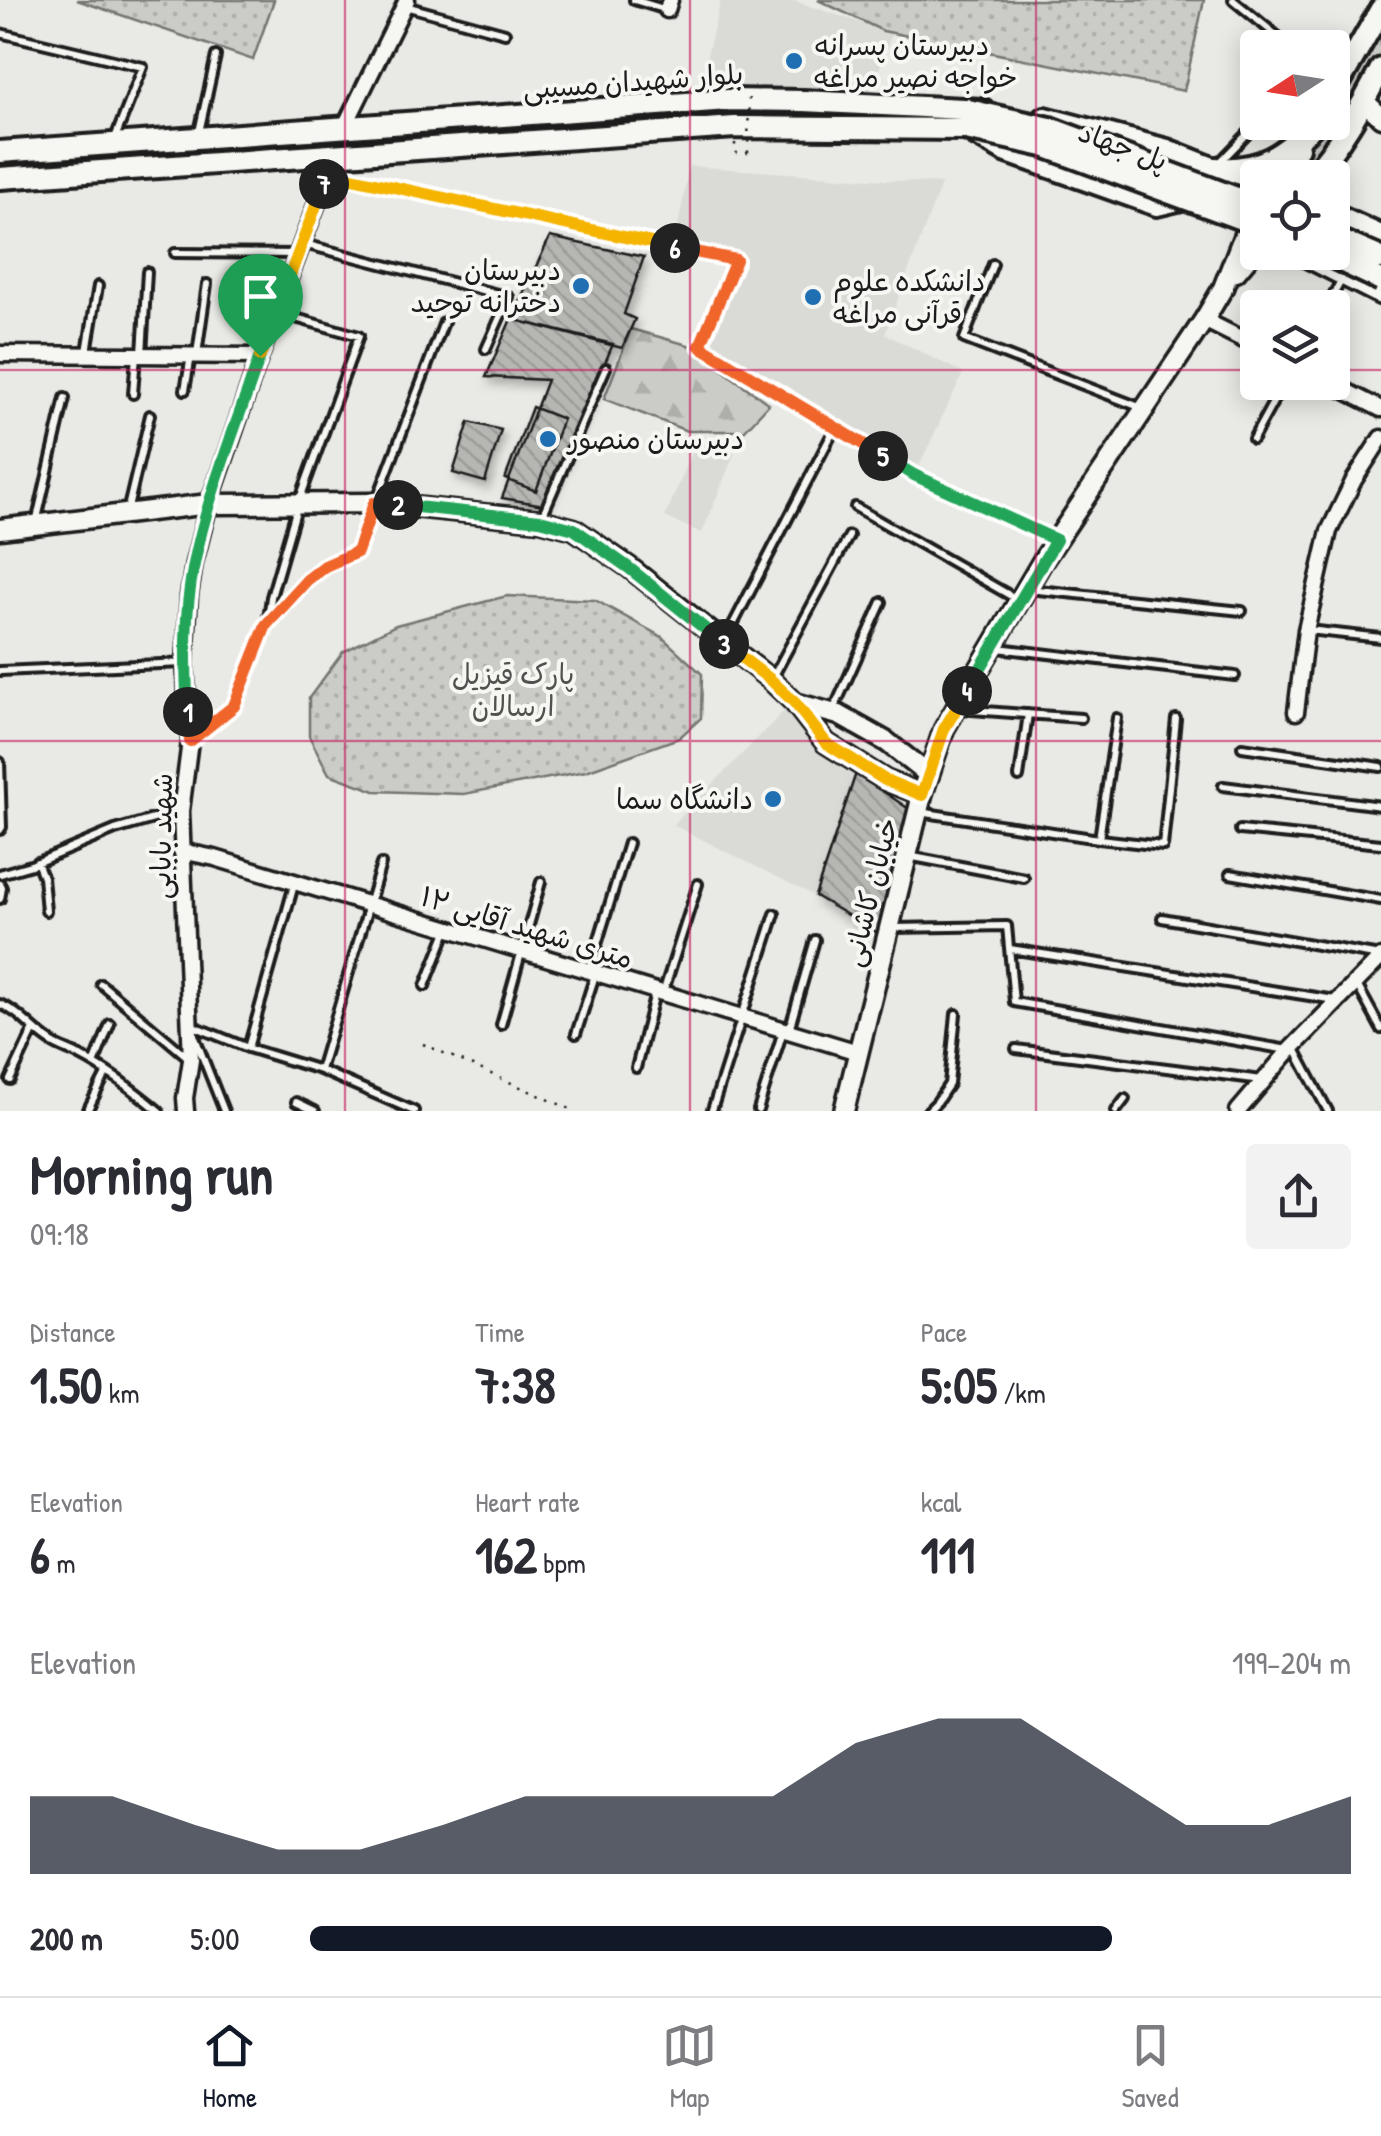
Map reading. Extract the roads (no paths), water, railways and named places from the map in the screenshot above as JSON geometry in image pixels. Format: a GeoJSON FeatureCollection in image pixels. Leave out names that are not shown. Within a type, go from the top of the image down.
{"type":"FeatureCollection","features":[{"type":"Feature","properties":{"kind":"main road"},"geometry":{"type":"LineString","coordinates":[[1350,60],[1381,9]]}},
{"type":"Feature","properties":{"kind":"main road"},"geometry":{"type":"LineString","coordinates":[[1327,160],[1381,70]]}},
{"type":"Feature","properties":{"kind":"main road","name":"بلوار شهیدان مسیبی"},"geometry":{"type":"LineString","coordinates":[[0,152],[728,100],[803,100],[967,120]]}},
{"type":"Feature","properties":{"kind":"main road","name":"بلوار شهیدان مسیبی"},"geometry":{"type":"LineString","coordinates":[[0,178],[332,164],[735,127],[967,120],[1010,109],[1167,150],[1240,179]]}},
{"type":"Feature","properties":{"kind":"main road"},"geometry":{"type":"LineString","coordinates":[[967,120],[1006,151],[1157,204],[1178,200],[1189,182],[1185,162],[1167,150]]}},
{"type":"Feature","properties":{"kind":"main road","name":"پل جهاد"},"geometry":{"type":"LineString","coordinates":[[967,120],[1050,128],[1240,197]]}},
{"type":"Feature","properties":{"kind":"main road","name":"پل جهاد"},"geometry":{"type":"LineString","coordinates":[[967,120],[1044,146],[1240,224]]}},
{"type":"Feature","properties":{"kind":"main road"},"geometry":{"type":"LineString","coordinates":[[1214,168],[1250,168],[1300,140]]}},
{"type":"Feature","properties":{"kind":"main road"},"geometry":{"type":"LineString","coordinates":[[1301,160],[1304,142]]}},
{"type":"Feature","properties":{"kind":"main road"},"geometry":{"type":"LineString","coordinates":[[1290,160],[1304,142]]}},
{"type":"Feature","properties":{"kind":"main road"},"geometry":{"type":"LineString","coordinates":[[1350,220],[1381,236]]}},
{"type":"Feature","properties":{"kind":"main road"},"geometry":{"type":"LineString","coordinates":[[1378,280],[1372,258],[1381,250]]}},
{"type":"Feature","properties":{"kind":"main road"},"geometry":{"type":"LineString","coordinates":[[1350,254],[1378,280]]}},
{"type":"Feature","properties":{"kind":"main road"},"geometry":{"type":"LineString","coordinates":[[1350,266],[1378,280]]}},
{"type":"Feature","properties":{"kind":"street"},"geometry":{"type":"LineString","coordinates":[[344,128],[405,3]]}},
{"type":"Feature","properties":{"kind":"street"},"geometry":{"type":"LineString","coordinates":[[1364,101],[1381,117]]}},
{"type":"Feature","properties":{"kind":"street","name":"شهید بابایی"},"geometry":{"type":"LineString","coordinates":[[186,1111],[191,1060],[181,811],[190,741],[186,662],[194,563],[209,504],[260,356],[332,164]]}},
{"type":"Feature","properties":{"kind":"street","name":"خیابان کاشانی"},"geometry":{"type":"LineString","coordinates":[[844,1111],[920,804],[944,729],[1056,540],[1204,320],[1240,256]]}},
{"type":"Feature","properties":{"kind":"street","name":"خیابان کاشانی"},"geometry":{"type":"LineString","coordinates":[[1223,288],[1240,268]]}},
{"type":"Feature","properties":{"kind":"street"},"geometry":{"type":"LineString","coordinates":[[1332,270],[1344,276],[1378,280]]}},
{"type":"Feature","properties":{"kind":"street"},"geometry":{"type":"LineString","coordinates":[[1204,320],[1240,338]]}},
{"type":"Feature","properties":{"kind":"street"},"geometry":{"type":"LineString","coordinates":[[0,354],[260,356]]}},
{"type":"Feature","properties":{"kind":"street"},"geometry":{"type":"LineString","coordinates":[[1350,394],[1381,410]]}},
{"type":"Feature","properties":{"kind":"street"},"geometry":{"type":"LineString","coordinates":[[1296,712],[1306,630],[1329,530],[1381,438]]}},
{"type":"Feature","properties":{"kind":"street"},"geometry":{"type":"LineString","coordinates":[[0,529],[209,504],[374,503],[540,520],[574,529],[771,680],[826,743],[920,804]]}},
{"type":"Feature","properties":{"kind":"street"},"geometry":{"type":"LineString","coordinates":[[795,703],[832,712],[887,742],[929,775]]}},
{"type":"Feature","properties":{"kind":"street","name":"۱۲ متری شهید آقایی"},"geometry":{"type":"LineString","coordinates":[[181,851],[858,1052]]}},
{"type":"Feature","properties":{"kind":"street"},"geometry":{"type":"LineString","coordinates":[[1238,1111],[1292,1048],[1381,957]]}},
{"type":"Feature","properties":{"kind":"lane"},"geometry":{"type":"LineString","coordinates":[[634,0],[669,5]]}},
{"type":"Feature","properties":{"kind":"lane"},"geometry":{"type":"LineString","coordinates":[[1233,0],[1270,30]]}},
{"type":"Feature","properties":{"kind":"lane"},"geometry":{"type":"LineString","coordinates":[[405,3],[505,33]]}},
{"type":"Feature","properties":{"kind":"lane"},"geometry":{"type":"LineString","coordinates":[[0,33],[143,67],[113,144]]}},
{"type":"Feature","properties":{"kind":"lane"},"geometry":{"type":"LineString","coordinates":[[198,138],[216,56]]}},
{"type":"Feature","properties":{"kind":"lane"},"geometry":{"type":"LineString","coordinates":[[1214,168],[1241,140]]}},
{"type":"Feature","properties":{"kind":"lane"},"geometry":{"type":"LineString","coordinates":[[332,164],[736,260],[700,346],[914,475],[1056,540]]}},
{"type":"Feature","properties":{"kind":"lane"},"geometry":{"type":"LineString","coordinates":[[176,253],[300,249],[508,297],[486,349]]}},
{"type":"Feature","properties":{"kind":"lane"},"geometry":{"type":"LineString","coordinates":[[993,264],[964,339],[1143,409]]}},
{"type":"Feature","properties":{"kind":"lane"},"geometry":{"type":"LineString","coordinates":[[133,394],[147,272]]}},
{"type":"Feature","properties":{"kind":"lane"},"geometry":{"type":"LineString","coordinates":[[1336,290],[1344,276]]}},
{"type":"Feature","properties":{"kind":"lane"},"geometry":{"type":"LineString","coordinates":[[185,390],[207,284]]}},
{"type":"Feature","properties":{"kind":"lane"},"geometry":{"type":"LineString","coordinates":[[87,354],[98,286]]}},
{"type":"Feature","properties":{"kind":"lane"},"geometry":{"type":"LineString","coordinates":[[190,741],[234,706],[266,625],[298,504],[360,336],[276,312]]}},
{"type":"Feature","properties":{"kind":"lane"},"geometry":{"type":"LineString","coordinates":[[266,625],[307,580],[325,566],[357,552],[444,322]]}},
{"type":"Feature","properties":{"kind":"lane"},"geometry":{"type":"LineString","coordinates":[[540,520],[606,368]]}},
{"type":"Feature","properties":{"kind":"lane"},"geometry":{"type":"LineString","coordinates":[[36,525],[65,398]]}},
{"type":"Feature","properties":{"kind":"lane"},"geometry":{"type":"LineString","coordinates":[[1253,438],[1274,400]]}},
{"type":"Feature","properties":{"kind":"lane"},"geometry":{"type":"LineString","coordinates":[[126,514],[150,415]]}},
{"type":"Feature","properties":{"kind":"lane"},"geometry":{"type":"LineString","coordinates":[[723,643],[835,428]]}},
{"type":"Feature","properties":{"kind":"lane"},"geometry":{"type":"LineString","coordinates":[[856,507],[1023,595],[1242,611]]}},
{"type":"Feature","properties":{"kind":"lane"},"geometry":{"type":"LineString","coordinates":[[771,680],[849,536]]}},
{"type":"Feature","properties":{"kind":"lane"},"geometry":{"type":"LineString","coordinates":[[832,712],[882,602]]}},
{"type":"Feature","properties":{"kind":"lane"},"geometry":{"type":"LineString","coordinates":[[1306,630],[1381,638]]}},
{"type":"Feature","properties":{"kind":"lane"},"geometry":{"type":"LineString","coordinates":[[991,648],[1235,676]]}},
{"type":"Feature","properties":{"kind":"lane"},"geometry":{"type":"LineString","coordinates":[[0,671],[186,662]]}},
{"type":"Feature","properties":{"kind":"lane"},"geometry":{"type":"LineString","coordinates":[[956,708],[1081,718]]}},
{"type":"Feature","properties":{"kind":"lane"},"geometry":{"type":"LineString","coordinates":[[1019,777],[1028,714]]}},
{"type":"Feature","properties":{"kind":"lane"},"geometry":{"type":"LineString","coordinates":[[1098,839],[1117,718]]}},
{"type":"Feature","properties":{"kind":"lane"},"geometry":{"type":"LineString","coordinates":[[920,804],[1098,839],[1163,846],[1176,719]]}},
{"type":"Feature","properties":{"kind":"lane"},"geometry":{"type":"LineString","coordinates":[[1242,747],[1381,768]]}},
{"type":"Feature","properties":{"kind":"lane"},"geometry":{"type":"LineString","coordinates":[[0,762],[0,830]]}},
{"type":"Feature","properties":{"kind":"lane"},"geometry":{"type":"LineString","coordinates":[[1224,786],[1381,806]]}},
{"type":"Feature","properties":{"kind":"lane"},"geometry":{"type":"LineString","coordinates":[[0,874],[115,830],[181,811]]}},
{"type":"Feature","properties":{"kind":"lane"},"geometry":{"type":"LineString","coordinates":[[1240,830],[1381,844]]}},
{"type":"Feature","properties":{"kind":"lane"},"geometry":{"type":"LineString","coordinates":[[576,1034],[628,843]]}},
{"type":"Feature","properties":{"kind":"lane"},"geometry":{"type":"LineString","coordinates":[[907,856],[1024,878]]}},
{"type":"Feature","properties":{"kind":"lane"},"geometry":{"type":"LineString","coordinates":[[37,862],[46,911]]}},
{"type":"Feature","properties":{"kind":"lane"},"geometry":{"type":"LineString","coordinates":[[320,1070],[381,864]]}},
{"type":"Feature","properties":{"kind":"lane"},"geometry":{"type":"LineString","coordinates":[[1230,874],[1381,900]]}},
{"type":"Feature","properties":{"kind":"lane"},"geometry":{"type":"LineString","coordinates":[[501,1024],[540,882]]}},
{"type":"Feature","properties":{"kind":"lane"},"geometry":{"type":"LineString","coordinates":[[248,1048],[295,883]]}},
{"type":"Feature","properties":{"kind":"lane"},"geometry":{"type":"LineString","coordinates":[[0,884],[0,899]]}},
{"type":"Feature","properties":{"kind":"lane"},"geometry":{"type":"LineString","coordinates":[[636,1068],[698,884]]}},
{"type":"Feature","properties":{"kind":"lane"},"geometry":{"type":"LineString","coordinates":[[712,1110],[775,914]]}},
{"type":"Feature","properties":{"kind":"lane"},"geometry":{"type":"LineString","coordinates":[[1162,918],[1381,957]]}},
{"type":"Feature","properties":{"kind":"lane"},"geometry":{"type":"LineString","coordinates":[[890,928],[1007,926],[1014,1002],[1292,1048],[1328,1111]]}},
{"type":"Feature","properties":{"kind":"lane"},"geometry":{"type":"LineString","coordinates":[[425,986],[447,930]]}},
{"type":"Feature","properties":{"kind":"lane"},"geometry":{"type":"LineString","coordinates":[[758,1110],[814,940]]}},
{"type":"Feature","properties":{"kind":"lane"},"geometry":{"type":"LineString","coordinates":[[1010,949],[1338,1001]]}},
{"type":"Feature","properties":{"kind":"lane"},"geometry":{"type":"LineString","coordinates":[[1356,983],[1381,1029]]}},
{"type":"Feature","properties":{"kind":"lane"},"geometry":{"type":"LineString","coordinates":[[101,984],[191,1060]]}},
{"type":"Feature","properties":{"kind":"lane"},"geometry":{"type":"LineString","coordinates":[[0,1004],[20,1014],[54,1044],[128,1084],[159,1111]]}},
{"type":"Feature","properties":{"kind":"lane"},"geometry":{"type":"LineString","coordinates":[[928,1111],[949,1084],[956,1014]]}},
{"type":"Feature","properties":{"kind":"lane"},"geometry":{"type":"LineString","coordinates":[[94,1064],[110,1024]]}},
{"type":"Feature","properties":{"kind":"lane"},"geometry":{"type":"LineString","coordinates":[[190,1025],[320,1070],[414,1111]]}},
{"type":"Feature","properties":{"kind":"lane"},"geometry":{"type":"LineString","coordinates":[[190,1025],[224,1111]]}},
{"type":"Feature","properties":{"kind":"lane"},"geometry":{"type":"LineString","coordinates":[[10,1080],[34,1030]]}},
{"type":"Feature","properties":{"kind":"lane"},"geometry":{"type":"LineString","coordinates":[[1016,1049],[1264,1080]]}},
{"type":"Feature","properties":{"kind":"lane"},"geometry":{"type":"LineString","coordinates":[[88,1111],[107,1072]]}},
{"type":"Feature","properties":{"kind":"lane"},"geometry":{"type":"LineString","coordinates":[[1116,1111],[1126,1099]]}},
{"type":"Feature","properties":{"kind":"lane"},"geometry":{"type":"LineString","coordinates":[[296,1102],[314,1111]]}},
{"type":"Feature","properties":{"kind":"place","name":"دبیرستان پسرانه خواجه نصیر مراغه"},"geometry":{"type":"Point","coordinates":[794,61]}},
{"type":"Feature","properties":{"kind":"place","name":"دبیرستان دخترانه توحید"},"geometry":{"type":"Point","coordinates":[581,286]}},
{"type":"Feature","properties":{"kind":"place","name":"دانشکده علوم قرآنی مراغه"},"geometry":{"type":"Point","coordinates":[813,297]}},
{"type":"Feature","properties":{"kind":"place","name":"دبیرستان منصور"},"geometry":{"type":"Point","coordinates":[548,439]}},
{"type":"Feature","properties":{"kind":"place","name":"دانشگاه سما"},"geometry":{"type":"Point","coordinates":[773,799]}},
{"type":"Feature","properties":{"kind":"park label","name":"پارک قیزیل ارسالان"},"geometry":{"type":"Point","coordinates":[513,690]}}]}
